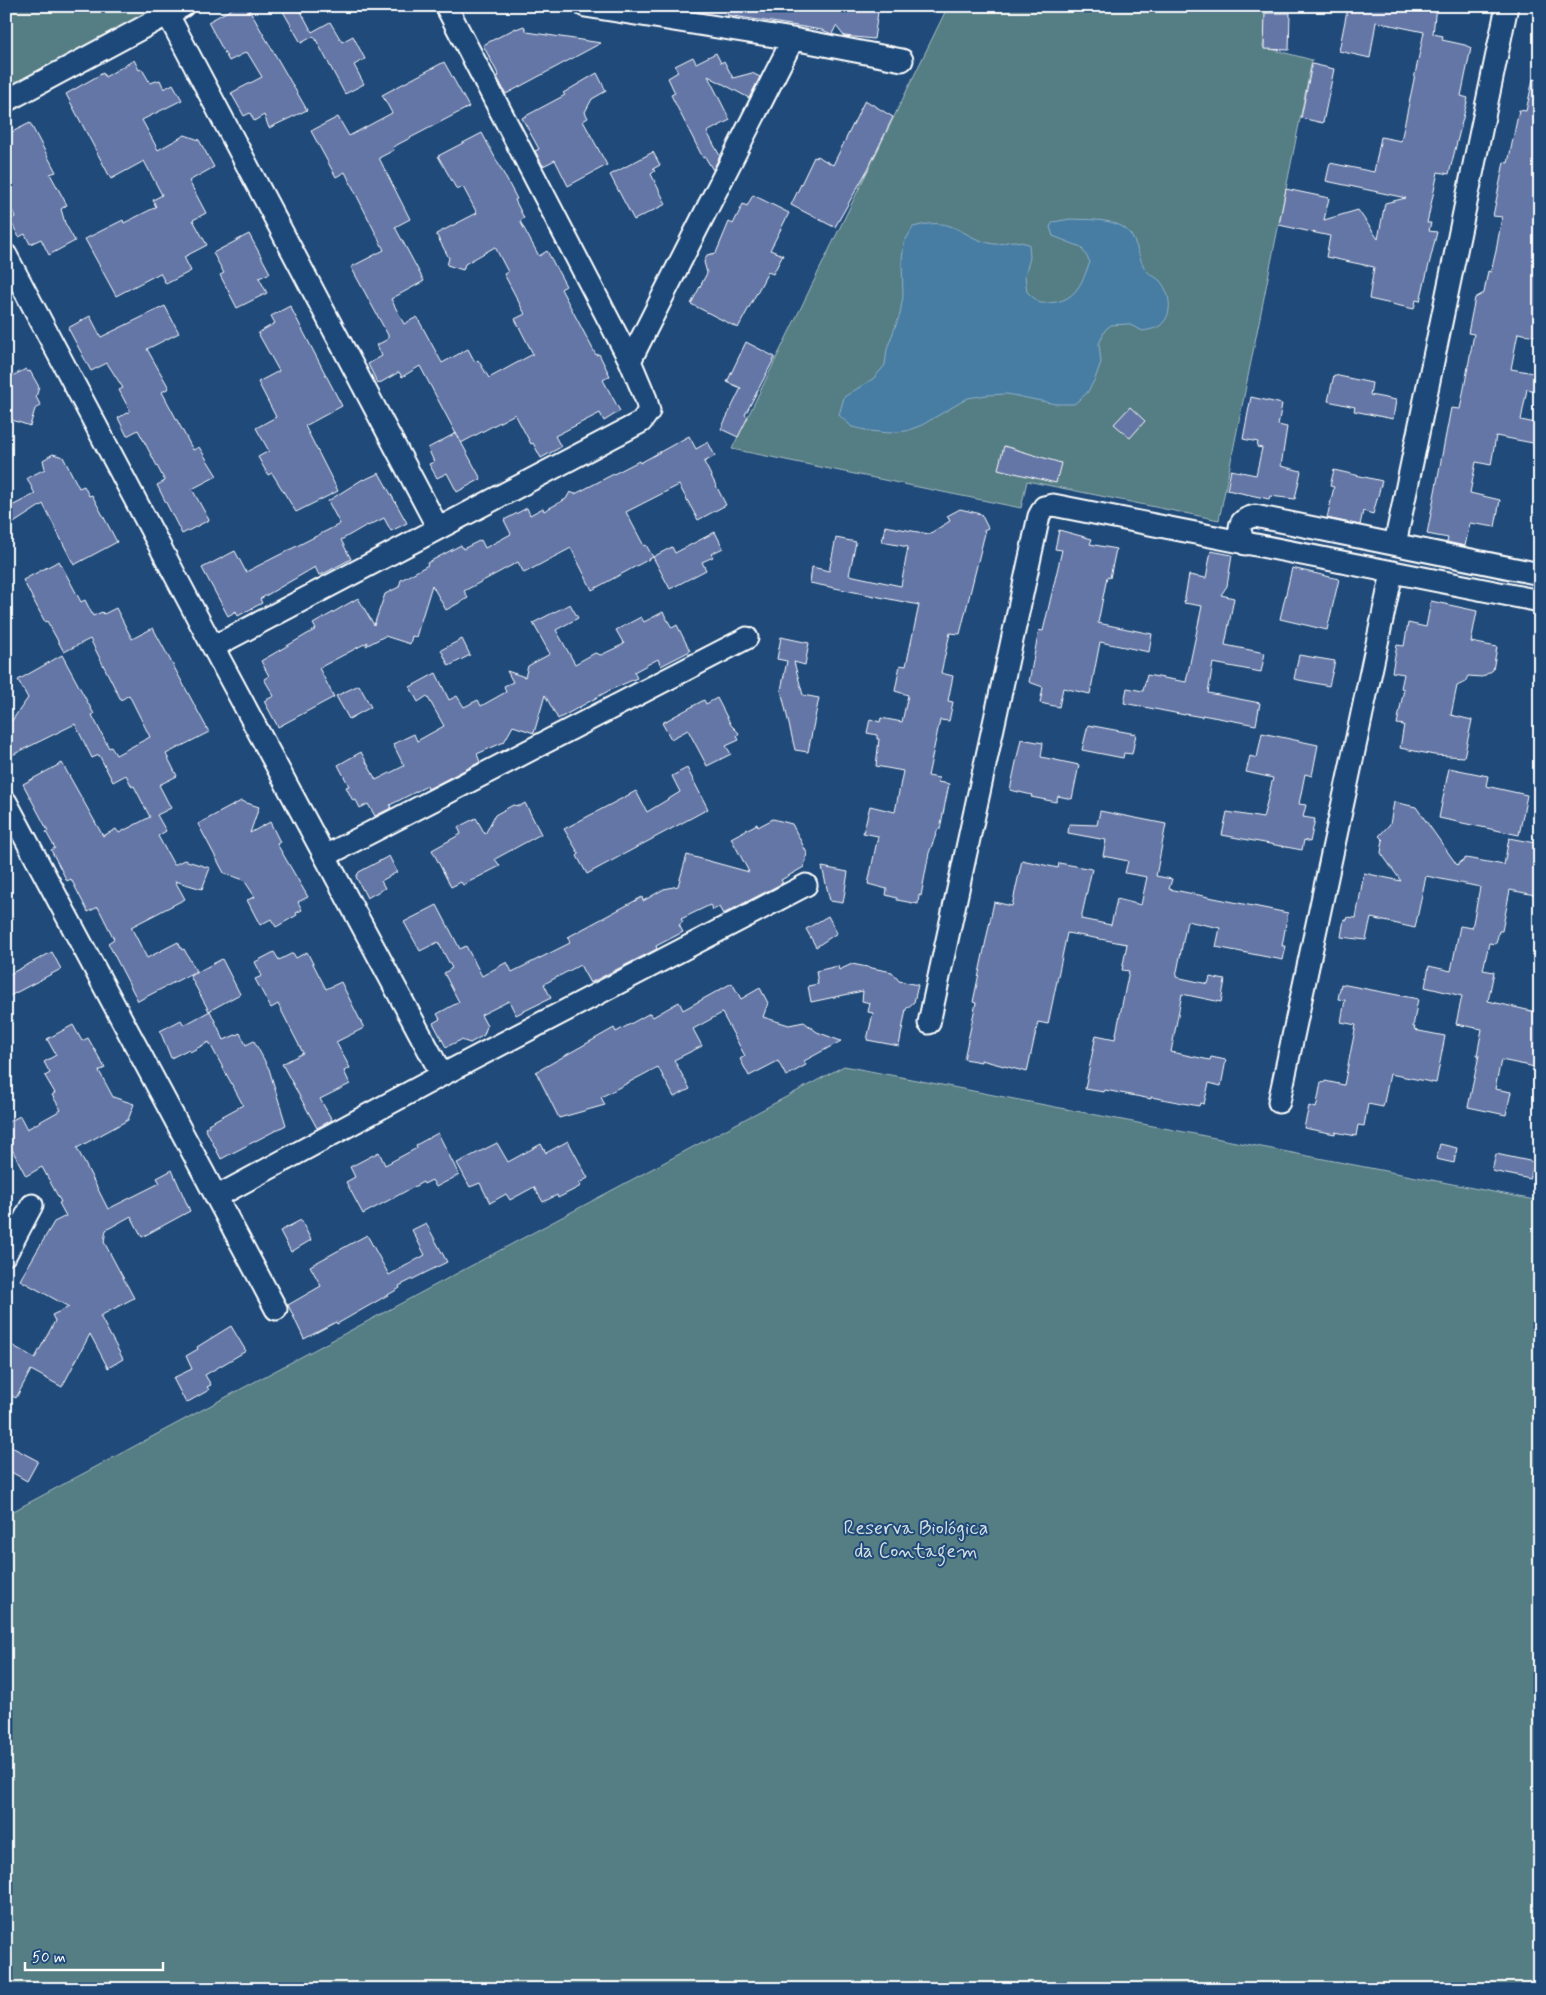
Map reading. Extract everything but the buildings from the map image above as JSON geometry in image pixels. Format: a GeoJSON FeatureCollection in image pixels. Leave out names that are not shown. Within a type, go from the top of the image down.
{"type":"FeatureCollection","features":[{"type":"Feature","properties":{"kind":"street"},"geometry":{"type":"LineString","coordinates":[[213,648],[642,422],[649,411],[646,399],[630,362],[446,6]]}},
{"type":"Feature","properties":{"kind":"street"},"geometry":{"type":"LineString","coordinates":[[585,6],[793,39],[902,60]]}},
{"type":"Feature","properties":{"kind":"street"},"geometry":{"type":"LineString","coordinates":[[1395,544],[1507,6]]}},
{"type":"Feature","properties":{"kind":"street"},"geometry":{"type":"LineString","coordinates":[[6,101],[176,11],[438,528]]}},
{"type":"Feature","properties":{"kind":"street"},"geometry":{"type":"LineString","coordinates":[[630,362],[793,39]]}},
{"type":"Feature","properties":{"kind":"street"},"geometry":{"type":"LineString","coordinates":[[6,255],[213,648],[442,1075]]}},
{"type":"Feature","properties":{"kind":"street"},"geometry":{"type":"LineString","coordinates":[[929,1023],[1039,516],[1044,507],[1053,505],[1540,601]]}},
{"type":"Feature","properties":{"kind":"street"},"geometry":{"type":"LineString","coordinates":[[1245,544],[1240,530],[1241,523],[1245,518],[1255,516],[1540,574]]}},
{"type":"Feature","properties":{"kind":"street"},"geometry":{"type":"LineString","coordinates":[[1279,1102],[1392,573]]}},
{"type":"Feature","properties":{"kind":"street"},"geometry":{"type":"LineString","coordinates":[[325,856],[747,638]]}},
{"type":"Feature","properties":{"kind":"street"},"geometry":{"type":"LineString","coordinates":[[6,802],[276,1309]]}},
{"type":"Feature","properties":{"kind":"street"},"geometry":{"type":"LineString","coordinates":[[216,1197],[442,1075],[806,885]]}},
{"type":"Feature","properties":{"kind":"street"},"geometry":{"type":"LineString","coordinates":[[6,1254],[32,1205]]}},
{"type":"Feature","properties":{"kind":"green space"},"geometry":{"type":"Polygon","coordinates":[[[6,6],[160,6],[6,89],[6,6]]]}},
{"type":"Feature","properties":{"kind":"green space"},"geometry":{"type":"Polygon","coordinates":[[[948,6],[1269,6],[1263,47],[1312,60],[1219,520],[1027,481],[1021,508],[732,449],[948,6]]]}},
{"type":"Feature","properties":{"kind":"green space","name":"Reserva Biológica da Contagem"},"geometry":{"type":"Polygon","coordinates":[[[844,1066],[1540,1201],[1540,1989],[6,1989],[6,1515],[844,1066]]]}},
{"type":"Feature","properties":{"kind":"water"},"geometry":{"type":"Polygon","coordinates":[[[1070,219],[1111,222],[1128,231],[1134,240],[1144,267],[1161,282],[1169,299],[1167,318],[1158,327],[1143,331],[1128,324],[1111,325],[1105,330],[1099,344],[1101,362],[1095,379],[1087,393],[1074,404],[1056,404],[1007,394],[968,398],[922,425],[906,431],[888,433],[852,427],[839,415],[844,397],[874,378],[885,365],[887,349],[900,314],[903,296],[902,260],[904,243],[913,227],[939,224],[949,226],[982,241],[994,244],[1013,241],[1029,244],[1030,258],[1025,275],[1027,292],[1040,303],[1051,303],[1060,301],[1073,294],[1082,281],[1090,262],[1081,247],[1053,236],[1050,227],[1053,222],[1070,219]]]}}]}
